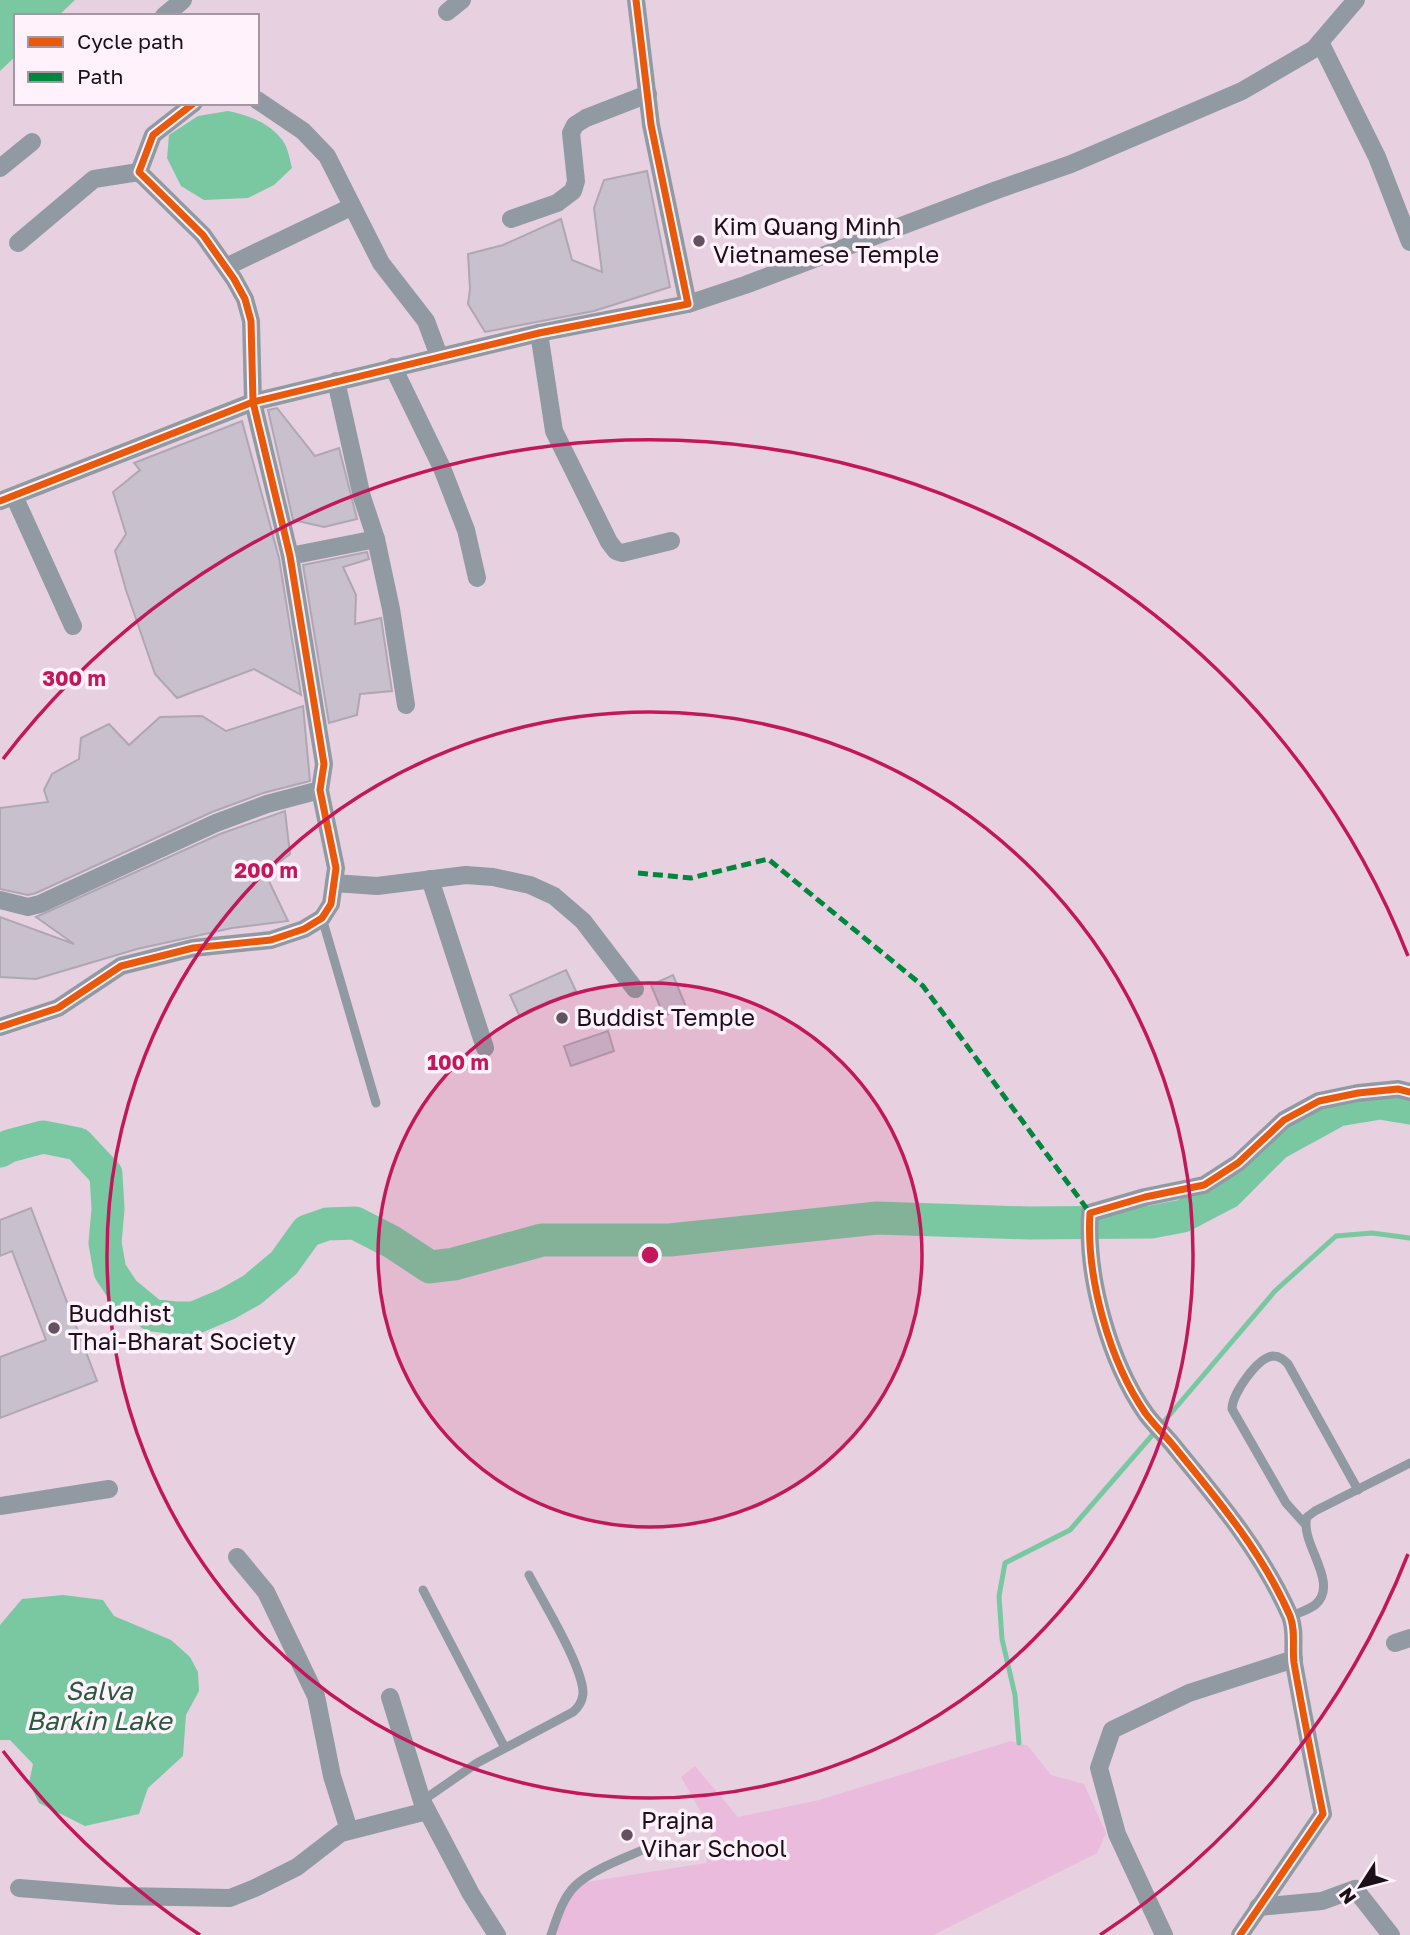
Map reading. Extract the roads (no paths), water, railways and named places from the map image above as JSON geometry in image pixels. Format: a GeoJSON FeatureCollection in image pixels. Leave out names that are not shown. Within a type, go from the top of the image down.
{"type":"FeatureCollection","features":[{"type":"Feature","properties":{"kind":"street"},"geometry":{"type":"LineString","coordinates":[[166,14],[183,0]]}},
{"type":"Feature","properties":{"kind":"street"},"geometry":{"type":"LineString","coordinates":[[447,12],[462,0]]}},
{"type":"Feature","properties":{"kind":"street"},"geometry":{"type":"LineString","coordinates":[[636,0],[652,125],[688,304]]}},
{"type":"Feature","properties":{"kind":"street"},"geometry":{"type":"LineString","coordinates":[[73,626],[7,498],[253,402],[539,333],[688,304],[745,285],[1071,164],[1242,91],[1314,49],[1354,1]]}},
{"type":"Feature","properties":{"kind":"street"},"geometry":{"type":"LineString","coordinates":[[1320,42],[1377,158],[1410,242]]}},
{"type":"Feature","properties":{"kind":"street"},"geometry":{"type":"LineString","coordinates":[[512,219],[557,203],[573,191],[576,181],[570,133],[576,125],[586,118],[648,94]]}},
{"type":"Feature","properties":{"kind":"street"},"geometry":{"type":"LineString","coordinates":[[259,101],[303,131],[327,156],[380,263],[426,321],[439,356]]}},
{"type":"Feature","properties":{"kind":"street"},"geometry":{"type":"LineString","coordinates":[[139,172],[153,135],[191,105]]}},
{"type":"Feature","properties":{"kind":"street"},"geometry":{"type":"LineString","coordinates":[[0,168],[32,142]]}},
{"type":"Feature","properties":{"kind":"street"},"geometry":{"type":"LineString","coordinates":[[18,243],[94,179],[139,172]]}},
{"type":"Feature","properties":{"kind":"street"},"geometry":{"type":"LineString","coordinates":[[0,1027],[58,1008],[121,967],[192,948],[271,940],[304,929],[322,918],[331,904],[336,868],[320,790],[324,764],[290,556],[253,402],[251,321],[244,299],[226,267],[203,235],[139,172]]}},
{"type":"Feature","properties":{"kind":"street"},"geometry":{"type":"LineString","coordinates":[[226,267],[351,206]]}},
{"type":"Feature","properties":{"kind":"street"},"geometry":{"type":"LineString","coordinates":[[539,333],[554,431],[610,542],[616,551],[622,553],[671,541]]}},
{"type":"Feature","properties":{"kind":"street"},"geometry":{"type":"LineString","coordinates":[[393,367],[442,468],[466,530],[477,578]]}},
{"type":"Feature","properties":{"kind":"street"},"geometry":{"type":"LineString","coordinates":[[336,381],[362,497],[376,539],[407,705]]}},
{"type":"Feature","properties":{"kind":"street"},"geometry":{"type":"LineString","coordinates":[[290,556],[376,539]]}},
{"type":"Feature","properties":{"kind":"street"},"geometry":{"type":"LineString","coordinates":[[0,900],[27,907],[40,904],[216,823],[267,804],[320,790]]}},
{"type":"Feature","properties":{"kind":"street"},"geometry":{"type":"LineString","coordinates":[[334,883],[377,886],[466,875],[493,877],[530,886],[554,896],[583,921],[635,989]]}},
{"type":"Feature","properties":{"kind":"street"},"geometry":{"type":"LineString","coordinates":[[430,879],[485,1048]]}},
{"type":"Feature","properties":{"kind":"street"},"geometry":{"type":"LineString","coordinates":[[1240,1935],[1322,1814],[1293,1659],[1293,1626],[1242,1534],[1147,1415],[1116,1360],[1092,1271],[1088,1239],[1090,1213],[1145,1197],[1204,1185],[1238,1163],[1284,1120],[1319,1101],[1398,1089],[1410,1092]]}},
{"type":"Feature","properties":{"kind":"street"},"geometry":{"type":"LineString","coordinates":[[0,1506],[109,1489]]}},
{"type":"Feature","properties":{"kind":"street"},"geometry":{"type":"LineString","coordinates":[[237,1558],[266,1591],[316,1696],[332,1776],[349,1830]]}},
{"type":"Feature","properties":{"kind":"street"},"geometry":{"type":"LineString","coordinates":[[1164,1935],[1116,1834],[1099,1768],[1112,1730],[1189,1693],[1293,1659]]}},
{"type":"Feature","properties":{"kind":"street"},"geometry":{"type":"LineString","coordinates":[[390,1696],[425,1806],[471,1894],[497,1935]]}},
{"type":"Feature","properties":{"kind":"street"},"geometry":{"type":"LineString","coordinates":[[19,1888],[119,1896],[230,1898],[297,1867],[341,1833],[425,1806]]}},
{"type":"Feature","properties":{"kind":"street"},"geometry":{"type":"LineString","coordinates":[[1258,1907],[1322,1901],[1355,1889],[1391,1935]]}},
{"type":"Feature","properties":{"kind":"lane"},"geometry":{"type":"LineString","coordinates":[[322,918],[376,1103]]}},
{"type":"Feature","properties":{"kind":"lane"},"geometry":{"type":"LineString","coordinates":[[1290,1617],[1314,1605],[1321,1597],[1324,1586],[1305,1524],[1286,1503],[1232,1409],[1235,1394],[1261,1361],[1271,1356],[1280,1357],[1288,1364],[1358,1490]]}},
{"type":"Feature","properties":{"kind":"lane"},"geometry":{"type":"LineString","coordinates":[[1305,1524],[1307,1517],[1315,1511],[1410,1463]]}},
{"type":"Feature","properties":{"kind":"lane"},"geometry":{"type":"LineString","coordinates":[[425,1806],[477,1763],[578,1708],[583,1694],[582,1684],[573,1660],[529,1575]]}},
{"type":"Feature","properties":{"kind":"lane"},"geometry":{"type":"LineString","coordinates":[[423,1590],[505,1748]]}},
{"type":"Feature","properties":{"kind":"lane"},"geometry":{"type":"LineString","coordinates":[[551,1935],[563,1903],[575,1885],[654,1845]]}},
{"type":"Feature","properties":{"kind":"water"},"geometry":{"type":"Polygon","coordinates":[[[0,0],[75,0],[60,14],[14,14],[14,58],[0,71],[0,0]]]}},
{"type":"Feature","properties":{"kind":"water"},"geometry":{"type":"Polygon","coordinates":[[[228,111],[251,118],[272,129],[285,144],[292,168],[274,185],[248,198],[204,200],[181,186],[167,158],[169,135],[198,116],[228,111]]]}},
{"type":"Feature","properties":{"kind":"water","name":"Salva Barkin Lake"},"geometry":{"type":"Polygon","coordinates":[[[63,1595],[103,1600],[114,1616],[171,1640],[190,1657],[198,1672],[199,1691],[186,1715],[183,1756],[148,1788],[139,1814],[85,1826],[39,1803],[29,1783],[33,1764],[10,1740],[0,1740],[0,1625],[22,1599],[63,1595]]]}},
{"type":"Feature","properties":{"kind":"waterway"},"geometry":{"type":"LineString","coordinates":[[0,1151],[43,1137],[78,1144],[106,1174],[108,1209],[105,1243],[110,1271],[124,1292],[152,1315],[194,1318],[252,1290],[284,1263],[307,1231],[327,1224],[355,1223],[392,1242],[430,1267],[454,1264],[542,1240],[670,1240],[877,1218],[1029,1223],[1151,1222],[1183,1216],[1227,1193],[1276,1144],[1338,1110],[1380,1103],[1410,1108]]}},
{"type":"Feature","properties":{"kind":"waterway"},"geometry":{"type":"LineString","coordinates":[[1161,1425],[1275,1291],[1336,1236],[1372,1233],[1410,1238]]}},
{"type":"Feature","properties":{"kind":"waterway"},"geometry":{"type":"LineString","coordinates":[[1019,1743],[1015,1695],[1002,1639],[999,1596],[1005,1563],[1070,1530],[1155,1432]]}},
{"type":"Feature","properties":{"kind":"place","name":"Kim Quang Minh Vietnamese Temple"},"geometry":{"type":"Point","coordinates":[699,241]}},
{"type":"Feature","properties":{"kind":"place","name":"Buddist Temple"},"geometry":{"type":"Point","coordinates":[562,1018]}},
{"type":"Feature","properties":{"kind":"place","name":"Buddhist Thai-Bharat Society"},"geometry":{"type":"Point","coordinates":[54,1328]}},
{"type":"Feature","properties":{"kind":"place","name":"Prajna Vihar School"},"geometry":{"type":"Point","coordinates":[627,1835]}}]}
